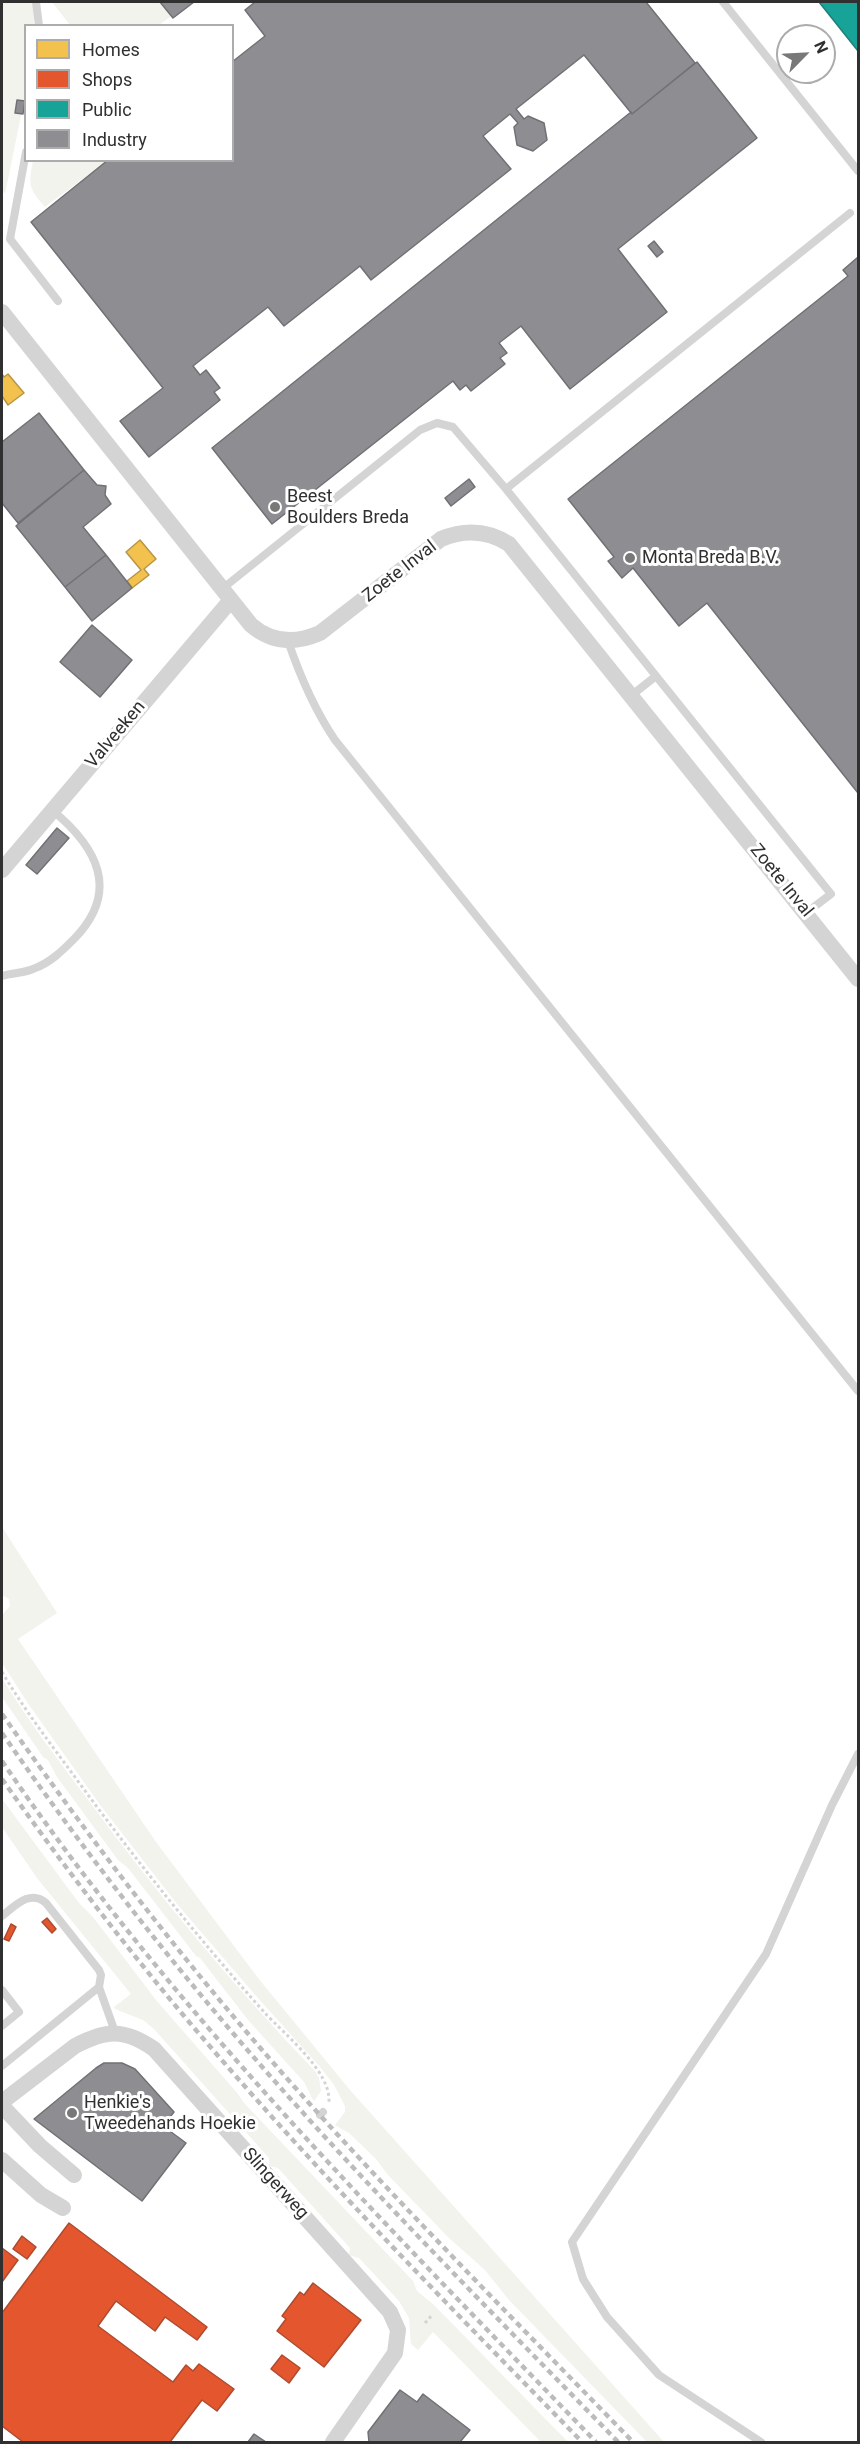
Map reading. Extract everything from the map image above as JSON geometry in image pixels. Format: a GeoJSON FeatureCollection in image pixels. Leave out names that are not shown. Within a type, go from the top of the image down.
{"type":"FeatureCollection","features":[{"type":"Feature","properties":{"kind":"street"},"geometry":{"type":"LineString","coordinates":[[2,312],[259,632],[278,640],[288,641]]}},
{"type":"Feature","properties":{"kind":"street","name":"Zoete Inval"},"geometry":{"type":"LineString","coordinates":[[288,641],[310,637],[330,627],[441,539],[461,532],[481,532],[499,537],[517,552],[858,979]]}},
{"type":"Feature","properties":{"kind":"street","name":"Valveeken"},"geometry":{"type":"LineString","coordinates":[[2,870],[227,595]]}},
{"type":"Feature","properties":{"kind":"street"},"geometry":{"type":"LineString","coordinates":[[74,2175],[40,2146],[2,2104],[75,2046],[115,2032]]}},
{"type":"Feature","properties":{"kind":"street","name":"Slingerweg"},"geometry":{"type":"LineString","coordinates":[[115,2032],[141,2040],[154,2049],[390,2312],[398,2330],[395,2353],[333,2442]]}},
{"type":"Feature","properties":{"kind":"street"},"geometry":{"type":"LineString","coordinates":[[2,2160],[41,2195],[63,2208]]}},
{"type":"Feature","properties":{"kind":"lane"},"geometry":{"type":"LineString","coordinates":[[36,2],[39,24]]}},
{"type":"Feature","properties":{"kind":"lane"},"geometry":{"type":"LineString","coordinates":[[723,2],[858,171]]}},
{"type":"Feature","properties":{"kind":"lane"},"geometry":{"type":"LineString","coordinates":[[24,162],[10,239],[58,301]]}},
{"type":"Feature","properties":{"kind":"lane"},"geometry":{"type":"LineString","coordinates":[[506,489],[850,213]]}},
{"type":"Feature","properties":{"kind":"lane"},"geometry":{"type":"LineString","coordinates":[[227,595],[420,430],[443,423],[453,428],[506,489],[831,894],[806,914]]}},
{"type":"Feature","properties":{"kind":"lane"},"geometry":{"type":"LineString","coordinates":[[288,641],[299,674],[316,711],[335,740],[858,1390]]}},
{"type":"Feature","properties":{"kind":"lane"},"geometry":{"type":"LineString","coordinates":[[632,695],[656,676]]}},
{"type":"Feature","properties":{"kind":"lane"},"geometry":{"type":"LineString","coordinates":[[2,976],[30,971],[54,957],[79,934],[91,917],[98,900],[101,882],[94,859],[83,841],[52,810]]}},
{"type":"Feature","properties":{"kind":"lane"},"geometry":{"type":"LineString","coordinates":[[761,2442],[659,2375],[607,2317],[583,2279],[572,2242],[766,1954],[832,1805],[858,1754]]}},
{"type":"Feature","properties":{"kind":"lane"},"geometry":{"type":"LineString","coordinates":[[2,1916],[27,1898],[42,1900],[99,1970],[101,1975],[99,1987],[115,2032]]}},
{"type":"Feature","properties":{"kind":"lane"},"geometry":{"type":"LineString","coordinates":[[2,2066],[99,1987]]}},
{"type":"Feature","properties":{"kind":"lane"},"geometry":{"type":"LineString","coordinates":[[2,1990],[19,2012],[2,2026]]}},
{"type":"Feature","properties":{"kind":"path"},"geometry":{"type":"LineString","coordinates":[[2,1672],[24,1708],[159,1887],[250,1996],[318,2070],[330,2094],[329,2104],[322,2114]]}},
{"type":"Feature","properties":{"kind":"path"},"geometry":{"type":"LineString","coordinates":[[425,2323],[434,2314]]}},
{"type":"Feature","properties":{"kind":"shaded area"},"geometry":{"type":"Polygon","coordinates":[[[2,2],[33,2],[34,24],[24,24],[24,101],[5,194],[2,189],[2,2]]]}},
{"type":"Feature","properties":{"kind":"shaded area"},"geometry":{"type":"Polygon","coordinates":[[[52,2],[162,2],[173,15],[160,24],[69,24],[52,2]]]}},
{"type":"Feature","properties":{"kind":"shaded area"},"geometry":{"type":"Polygon","coordinates":[[[33,162],[106,162],[45,207],[33,191],[31,176],[33,162]]]}},
{"type":"Feature","properties":{"kind":"shaded area"},"geometry":{"type":"Polygon","coordinates":[[[2,1527],[57,1613],[18,1639],[156,1842],[258,1978],[350,2090],[664,2442],[647,2442],[509,2300],[485,2270],[450,2239],[388,2175],[376,2159],[349,2133],[335,2125],[345,2112],[345,2106],[334,2085],[177,1904],[101,1806],[2,1663],[2,1615],[10,1606],[9,1599],[2,1595],[2,1527]]]}},
{"type":"Feature","properties":{"kind":"shaded area"},"geometry":{"type":"Polygon","coordinates":[[[2,1678],[55,1756],[170,1906],[255,2006],[315,2071],[319,2078],[321,2091],[315,2100],[304,2082],[248,2020],[128,1868],[118,1860],[2,1697],[2,1678]]]}},
{"type":"Feature","properties":{"kind":"shaded area"},"geometry":{"type":"Polygon","coordinates":[[[2,1799],[79,1903],[93,1917],[156,2000],[244,2103],[413,2281],[417,2291],[434,2305],[568,2442],[541,2442],[433,2332],[418,2350],[411,2344],[409,2318],[399,2301],[359,2258],[349,2255],[350,2248],[278,2168],[269,2166],[269,2158],[154,2029],[143,2020],[115,2009],[114,2007],[131,1994],[37,1878],[2,1827],[2,1799]]]}},
{"type":"Feature","properties":{"kind":"building: Homes"},"geometry":{"type":"Polygon","coordinates":[[[2,374],[4,377],[8,374],[24,393],[8,405],[2,396],[2,374]]]}},
{"type":"Feature","properties":{"kind":"building: Homes"},"geometry":{"type":"Polygon","coordinates":[[[140,540],[156,559],[144,569],[149,575],[132,588],[127,581],[141,570],[126,552],[140,540]]]}},
{"type":"Feature","properties":{"kind":"building: Shops"},"geometry":{"type":"Polygon","coordinates":[[[47,1918],[56,1929],[52,1933],[42,1922],[47,1918]]]}},
{"type":"Feature","properties":{"kind":"building: Shops"},"geometry":{"type":"Polygon","coordinates":[[[11,1924],[16,1927],[9,1941],[4,1939],[11,1924]]]}},
{"type":"Feature","properties":{"kind":"building: Shops"},"geometry":{"type":"Polygon","coordinates":[[[69,2223],[207,2327],[197,2340],[165,2317],[155,2331],[116,2301],[98,2326],[173,2382],[186,2365],[193,2371],[199,2364],[234,2389],[217,2411],[202,2400],[170,2442],[23,2442],[2,2426],[2,2313],[69,2223]]]}},
{"type":"Feature","properties":{"kind":"building: Shops"},"geometry":{"type":"Polygon","coordinates":[[[22,2236],[36,2247],[27,2259],[13,2249],[22,2236]]]}},
{"type":"Feature","properties":{"kind":"building: Shops"},"geometry":{"type":"Polygon","coordinates":[[[2,2248],[18,2260],[2,2282],[2,2248]]]}},
{"type":"Feature","properties":{"kind":"building: Shops"},"geometry":{"type":"Polygon","coordinates":[[[313,2283],[361,2320],[324,2367],[277,2331],[286,2319],[282,2316],[300,2292],[304,2295],[313,2283]]]}},
{"type":"Feature","properties":{"kind":"building: Shops"},"geometry":{"type":"Polygon","coordinates":[[[282,2355],[300,2368],[289,2383],[271,2369],[282,2355]]]}},
{"type":"Feature","properties":{"kind":"building: Public"},"geometry":{"type":"Polygon","coordinates":[[[819,2],[858,2],[858,51],[819,2]]]}},
{"type":"Feature","properties":{"kind":"building: Industry"},"geometry":{"type":"Polygon","coordinates":[[[160,2],[194,2],[173,18],[160,2]]]}},
{"type":"Feature","properties":{"kind":"building: Industry"},"geometry":{"type":"Polygon","coordinates":[[[255,2],[646,2],[695,63],[632,114],[584,55],[516,109],[524,119],[528,116],[544,123],[547,140],[533,151],[517,145],[514,127],[518,123],[510,114],[483,136],[511,169],[371,280],[360,266],[284,326],[268,307],[193,366],[200,375],[206,370],[220,388],[214,392],[220,400],[149,457],[120,421],[163,388],[31,222],[106,162],[234,162],[234,60],[265,36],[245,10],[255,2]]]}},
{"type":"Feature","properties":{"kind":"building: Industry"},"geometry":{"type":"Polygon","coordinates":[[[697,62],[757,138],[618,249],[667,312],[570,389],[521,326],[499,343],[507,353],[500,358],[505,364],[471,391],[466,385],[460,390],[453,381],[272,524],[212,448],[631,112],[632,114],[697,62]]]}},
{"type":"Feature","properties":{"kind":"building: Industry"},"geometry":{"type":"Polygon","coordinates":[[[17,100],[24,101],[23,114],[15,113],[17,100]]]}},
{"type":"Feature","properties":{"kind":"building: Industry"},"geometry":{"type":"Polygon","coordinates":[[[654,241],[663,252],[657,257],[648,246],[654,241]]]}},
{"type":"Feature","properties":{"kind":"building: Industry"},"geometry":{"type":"Polygon","coordinates":[[[858,257],[858,793],[707,603],[679,626],[633,568],[622,578],[608,561],[614,557],[568,499],[848,276],[843,270],[858,257]]]}},
{"type":"Feature","properties":{"kind":"building: Industry"},"geometry":{"type":"Polygon","coordinates":[[[39,413],[84,470],[18,523],[2,503],[2,442],[39,413]]]}},
{"type":"Feature","properties":{"kind":"building: Industry"},"geometry":{"type":"Polygon","coordinates":[[[84,470],[97,485],[106,486],[105,495],[111,504],[83,527],[106,555],[65,587],[16,526],[84,470]]]}},
{"type":"Feature","properties":{"kind":"building: Industry"},"geometry":{"type":"Polygon","coordinates":[[[469,479],[475,487],[451,506],[445,498],[469,479]]]}},
{"type":"Feature","properties":{"kind":"building: Industry"},"geometry":{"type":"Polygon","coordinates":[[[106,555],[132,588],[92,621],[65,587],[106,555]]]}},
{"type":"Feature","properties":{"kind":"building: Industry"},"geometry":{"type":"Polygon","coordinates":[[[92,625],[132,660],[100,697],[60,662],[92,625]]]}},
{"type":"Feature","properties":{"kind":"building: Industry"},"geometry":{"type":"Polygon","coordinates":[[[57,828],[69,838],[37,874],[26,865],[57,828]]]}},
{"type":"Feature","properties":{"kind":"building: Industry"},"geometry":{"type":"Polygon","coordinates":[[[104,2063],[122,2063],[135,2069],[174,2112],[163,2126],[186,2143],[142,2201],[34,2119],[104,2063]]]}},
{"type":"Feature","properties":{"kind":"building: Industry"},"geometry":{"type":"Polygon","coordinates":[[[400,2390],[417,2402],[423,2394],[470,2430],[460,2442],[369,2442],[368,2432],[400,2390]]]}},
{"type":"Feature","properties":{"kind":"building: Industry"},"geometry":{"type":"Polygon","coordinates":[[[254,2434],[266,2442],[248,2442],[254,2434]]]}},
{"type":"Feature","properties":{"kind":"railway"},"geometry":{"type":"LineString","coordinates":[[2,1714],[119,1874],[244,2029],[338,2135],[633,2442]]}},
{"type":"Feature","properties":{"kind":"railway"},"geometry":{"type":"LineString","coordinates":[[2,1733],[83,1845],[226,2025],[321,2133],[618,2442]]}},
{"type":"Feature","properties":{"kind":"railway"},"geometry":{"type":"LineString","coordinates":[[2,1761],[68,1853],[137,1942],[284,2114],[361,2198],[596,2442]]}},
{"type":"Feature","properties":{"kind":"railway"},"geometry":{"type":"LineString","coordinates":[[2,1779],[114,1930],[234,2074],[362,2214],[582,2442]]}},
{"type":"Feature","properties":{"kind":"place","name":"Beest Boulders Breda"},"geometry":{"type":"Point","coordinates":[275,507]}},
{"type":"Feature","properties":{"kind":"place","name":"Monta Breda B.V."},"geometry":{"type":"Point","coordinates":[630,558]}},
{"type":"Feature","properties":{"kind":"place","name":"Henkie's Tweedehands Hoekie"},"geometry":{"type":"Point","coordinates":[72,2113]}}]}
